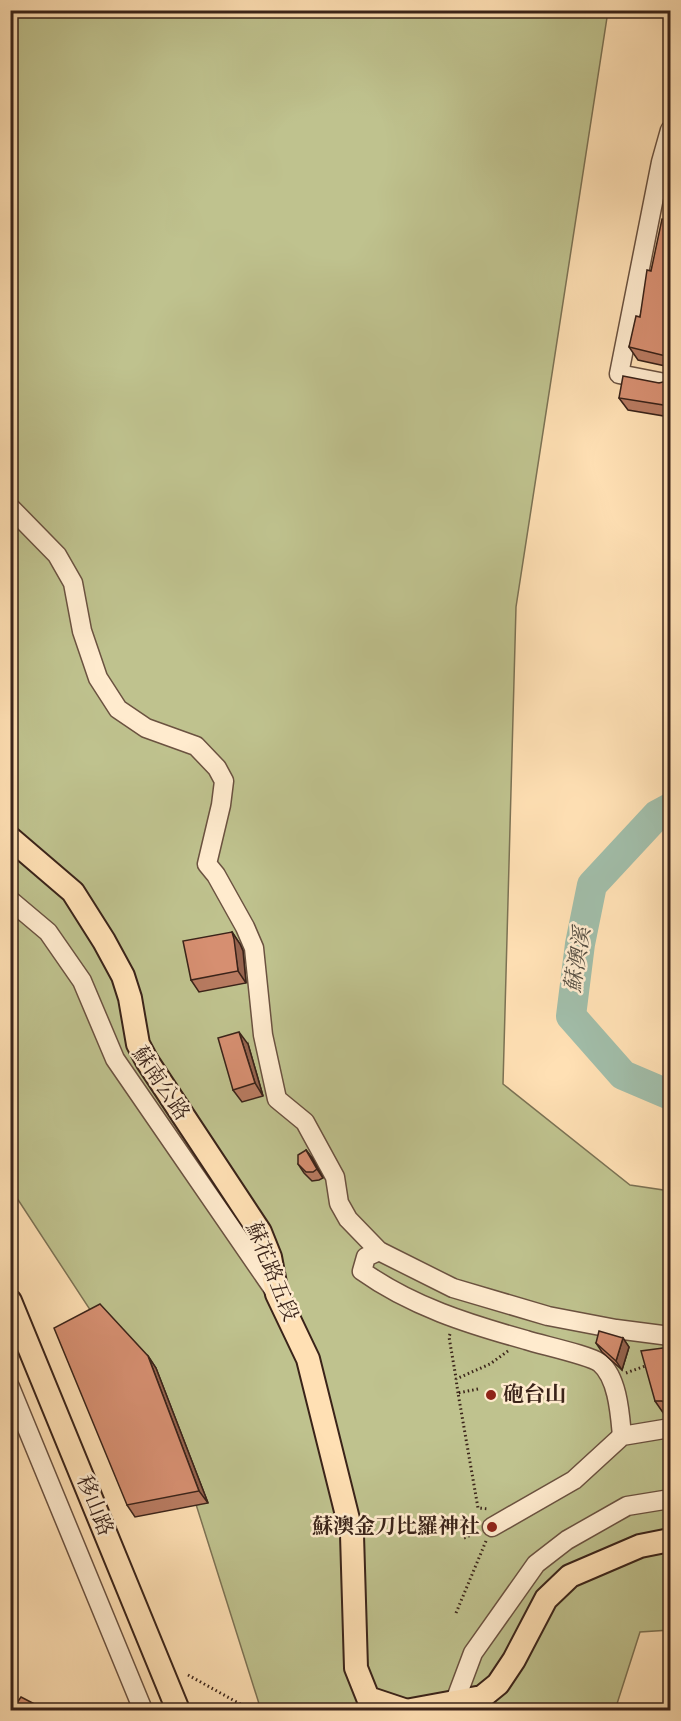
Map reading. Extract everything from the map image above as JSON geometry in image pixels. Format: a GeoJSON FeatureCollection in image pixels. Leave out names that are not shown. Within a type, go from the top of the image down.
{"type":"FeatureCollection","features":[{"type":"Feature","properties":{"kind":"main road","name":"蘇花路五段"},"geometry":{"type":"LineString","coordinates":[[10,838],[73,892],[123,976],[130,998],[138,1044],[147,1061],[260,1232],[270,1257],[277,1294],[308,1359],[352,1535],[356,1668],[368,1698],[404,1710]]}},
{"type":"Feature","properties":{"kind":"main road","name":"移山路"},"geometry":{"type":"LineString","coordinates":[[10,1301],[178,1710]]}},
{"type":"Feature","properties":{"kind":"main road"},"geometry":{"type":"LineString","coordinates":[[411,1710],[482,1697],[498,1684],[514,1660],[546,1599],[570,1576],[640,1546],[670,1540]]}},
{"type":"Feature","properties":{"kind":"street"},"geometry":{"type":"LineString","coordinates":[[670,130],[666,163],[619,374],[670,384]]}},
{"type":"Feature","properties":{"kind":"street"},"geometry":{"type":"LineString","coordinates":[[10,507],[57,555],[73,583],[82,631],[98,678],[118,709],[146,728],[196,746],[218,768],[224,782],[207,864],[216,875],[254,948],[263,1035],[277,1099],[305,1122],[335,1177],[339,1203],[348,1219],[379,1251],[453,1288],[548,1316],[616,1329],[670,1336]]}},
{"type":"Feature","properties":{"kind":"street","name":"蘇南公路"},"geometry":{"type":"LineString","coordinates":[[10,900],[48,932],[82,981],[115,1059],[277,1294]]}},
{"type":"Feature","properties":{"kind":"street"},"geometry":{"type":"LineString","coordinates":[[379,1251],[366,1257],[362,1271],[407,1298],[457,1319],[600,1363],[614,1385],[622,1436]]}},
{"type":"Feature","properties":{"kind":"street"},"geometry":{"type":"LineString","coordinates":[[10,1387],[143,1710]]}},
{"type":"Feature","properties":{"kind":"street"},"geometry":{"type":"LineString","coordinates":[[492,1527],[574,1480],[622,1436],[670,1428]]}},
{"type":"Feature","properties":{"kind":"street"},"geometry":{"type":"LineString","coordinates":[[455,1701],[473,1653],[536,1564],[567,1540],[627,1506],[670,1499]]}},
{"type":"Feature","properties":{"kind":"path"},"geometry":{"type":"LineString","coordinates":[[456,1613],[498,1510],[478,1508],[448,1337],[457,1319]]}},
{"type":"Feature","properties":{"kind":"path"},"geometry":{"type":"LineString","coordinates":[[456,1378],[490,1364],[524,1340]]}},
{"type":"Feature","properties":{"kind":"path"},"geometry":{"type":"LineString","coordinates":[[603,1368],[624,1374],[651,1364]]}},
{"type":"Feature","properties":{"kind":"path"},"geometry":{"type":"LineString","coordinates":[[458,1393],[478,1389]]}},
{"type":"Feature","properties":{"kind":"path"},"geometry":{"type":"LineString","coordinates":[[188,1675],[251,1710]]}},
{"type":"Feature","properties":{"kind":"green space"},"geometry":{"type":"Polygon","coordinates":[[[11,11],[608,11],[516,607],[503,1084],[630,1185],[670,1191],[670,1630],[640,1632],[615,1710],[261,1710],[176,1441],[11,1189],[11,11]]]}},
{"type":"Feature","properties":{"kind":"building"},"geometry":{"type":"Polygon","coordinates":[[[670,212],[670,357],[629,347],[636,316],[640,317],[647,270],[651,271],[662,219],[669,220],[670,212]]]}},
{"type":"Feature","properties":{"kind":"building"},"geometry":{"type":"Polygon","coordinates":[[[623,376],[659,383],[670,382],[670,406],[619,398],[623,376]]]}},
{"type":"Feature","properties":{"kind":"building"},"geometry":{"type":"Polygon","coordinates":[[[232,932],[238,971],[191,980],[183,941],[232,932]]]}},
{"type":"Feature","properties":{"kind":"building"},"geometry":{"type":"Polygon","coordinates":[[[239,1032],[255,1083],[233,1090],[218,1038],[239,1032]]]}},
{"type":"Feature","properties":{"kind":"building"},"geometry":{"type":"Polygon","coordinates":[[[306,1150],[317,1169],[313,1172],[306,1172],[298,1164],[298,1155],[306,1150]]]}},
{"type":"Feature","properties":{"kind":"building"},"geometry":{"type":"Polygon","coordinates":[[[100,1304],[148,1356],[199,1491],[127,1505],[54,1328],[100,1304]]]}},
{"type":"Feature","properties":{"kind":"building"},"geometry":{"type":"Polygon","coordinates":[[[599,1331],[623,1338],[616,1361],[596,1343],[599,1331]]]}},
{"type":"Feature","properties":{"kind":"building"},"geometry":{"type":"Polygon","coordinates":[[[670,1347],[670,1404],[667,1404],[655,1401],[641,1351],[670,1347]]]}},
{"type":"Feature","properties":{"kind":"building"},"geometry":{"type":"Polygon","coordinates":[[[21,1697],[46,1710],[12,1710],[21,1697]]]}},
{"type":"Feature","properties":{"kind":"waterway","name":"蘇澳溪"},"geometry":{"type":"LineString","coordinates":[[670,808],[657,815],[592,885],[580,944],[571,1016],[623,1075],[670,1095]]}},
{"type":"Feature","properties":{"kind":"place","name":"砲台山"},"geometry":{"type":"Point","coordinates":[491,1395]}},
{"type":"Feature","properties":{"kind":"place","name":"蘇澳金刀比羅神社"},"geometry":{"type":"Point","coordinates":[492,1527]}}]}
